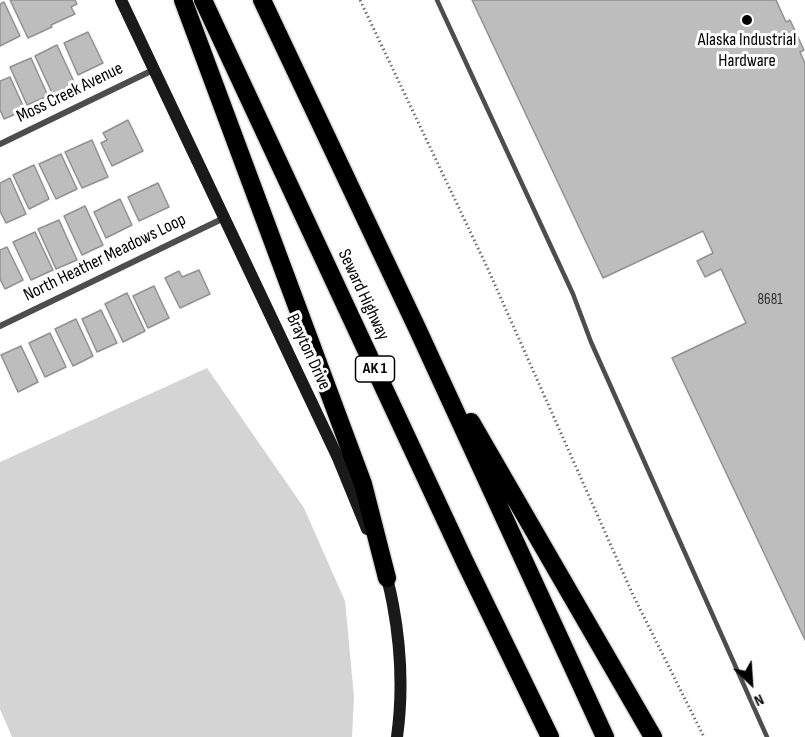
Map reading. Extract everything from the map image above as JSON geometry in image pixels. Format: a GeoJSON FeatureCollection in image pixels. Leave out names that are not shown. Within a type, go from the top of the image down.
{"type":"FeatureCollection","features":[{"type":"Feature","properties":{"kind":"highway"},"geometry":{"type":"LineString","coordinates":[[183,0],[363,484],[387,578]]}},
{"type":"Feature","properties":{"kind":"highway","name":"Seward Highway"},"geometry":{"type":"LineString","coordinates":[[203,0],[454,540],[550,737]]}},
{"type":"Feature","properties":{"kind":"highway","name":"Seward Highway"},"geometry":{"type":"LineString","coordinates":[[262,0],[417,328],[605,737]]}},
{"type":"Feature","properties":{"kind":"highway"},"geometry":{"type":"LineString","coordinates":[[417,328],[654,737]]}},
{"type":"Feature","properties":{"kind":"street","name":"Brayton Drive"},"geometry":{"type":"LineString","coordinates":[[121,0],[338,458],[387,578],[397,630],[400,661],[397,737]]}},
{"type":"Feature","properties":{"kind":"street","name":"Moss Creek Avenue"},"geometry":{"type":"LineString","coordinates":[[0,144],[153,70]]}},
{"type":"Feature","properties":{"kind":"street","name":"North Heather Meadows Loop"},"geometry":{"type":"LineString","coordinates":[[0,326],[224,218]]}},
{"type":"Feature","properties":{"kind":"lane"},"geometry":{"type":"LineString","coordinates":[[437,0],[573,294],[591,342],[767,737]]}},
{"type":"Feature","properties":{"kind":"path"},"geometry":{"type":"LineString","coordinates":[[360,0],[487,267],[633,595],[704,737]]}},
{"type":"Feature","properties":{"kind":"shaded area"},"geometry":{"type":"Polygon","coordinates":[[[207,368],[304,508],[345,601],[354,697],[352,737],[12,737],[0,709],[0,462],[207,368]]]}},
{"type":"Feature","properties":{"kind":"building"},"geometry":{"type":"Polygon","coordinates":[[[10,0],[75,0],[77,4],[71,7],[75,14],[28,38],[10,0]]]}},
{"type":"Feature","properties":{"kind":"building"},"geometry":{"type":"Polygon","coordinates":[[[472,0],[776,0],[786,22],[790,20],[804,50],[800,52],[805,63],[805,640],[672,358],[746,323],[721,269],[705,277],[697,261],[713,253],[703,231],[603,278],[472,0]]]}},
{"type":"Feature","properties":{"kind":"building"},"geometry":{"type":"Polygon","coordinates":[[[4,2],[20,36],[0,46],[0,4],[4,2]]]}},
{"type":"Feature","properties":{"kind":"building"},"geometry":{"type":"Polygon","coordinates":[[[88,32],[103,63],[78,75],[64,43],[88,32]]]}},
{"type":"Feature","properties":{"kind":"building"},"geometry":{"type":"Polygon","coordinates":[[[57,45],[75,84],[53,95],[35,56],[57,45]]]}},
{"type":"Feature","properties":{"kind":"building"},"geometry":{"type":"Polygon","coordinates":[[[31,58],[48,96],[27,105],[10,67],[31,58]]]}},
{"type":"Feature","properties":{"kind":"building"},"geometry":{"type":"Polygon","coordinates":[[[10,77],[25,110],[4,119],[0,110],[0,81],[10,77]]]}},
{"type":"Feature","properties":{"kind":"building"},"geometry":{"type":"Polygon","coordinates":[[[128,120],[143,151],[112,166],[101,143],[107,140],[103,133],[128,120]]]}},
{"type":"Feature","properties":{"kind":"building"},"geometry":{"type":"Polygon","coordinates":[[[92,140],[108,177],[82,188],[65,152],[92,140]]]}},
{"type":"Feature","properties":{"kind":"building"},"geometry":{"type":"Polygon","coordinates":[[[61,154],[77,189],[56,199],[39,164],[61,154]]]}},
{"type":"Feature","properties":{"kind":"building"},"geometry":{"type":"Polygon","coordinates":[[[34,165],[49,199],[29,209],[13,175],[34,165]]]}},
{"type":"Feature","properties":{"kind":"building"},"geometry":{"type":"Polygon","coordinates":[[[10,178],[26,214],[6,223],[0,211],[0,183],[10,178]]]}},
{"type":"Feature","properties":{"kind":"building"},"geometry":{"type":"Polygon","coordinates":[[[158,183],[169,207],[139,221],[128,197],[158,183]]]}},
{"type":"Feature","properties":{"kind":"building"},"geometry":{"type":"Polygon","coordinates":[[[120,199],[132,225],[106,238],[94,212],[120,199]]]}},
{"type":"Feature","properties":{"kind":"building"},"geometry":{"type":"Polygon","coordinates":[[[85,206],[103,245],[82,255],[64,216],[85,206]]]}},
{"type":"Feature","properties":{"kind":"building"},"geometry":{"type":"Polygon","coordinates":[[[59,220],[77,260],[56,269],[38,229],[59,220]]]}},
{"type":"Feature","properties":{"kind":"building"},"geometry":{"type":"Polygon","coordinates":[[[35,232],[53,270],[31,280],[13,242],[35,232]]]}},
{"type":"Feature","properties":{"kind":"building"},"geometry":{"type":"Polygon","coordinates":[[[7,247],[23,280],[5,289],[0,279],[0,250],[7,247]]]}},
{"type":"Feature","properties":{"kind":"building"},"geometry":{"type":"Polygon","coordinates":[[[199,270],[210,294],[180,308],[165,278],[179,271],[182,277],[199,270]]]}},
{"type":"Feature","properties":{"kind":"building"},"geometry":{"type":"Polygon","coordinates":[[[154,286],[169,318],[148,328],[133,296],[154,286]]]}},
{"type":"Feature","properties":{"kind":"building"},"geometry":{"type":"Polygon","coordinates":[[[127,293],[145,331],[123,342],[105,304],[127,293]]]}},
{"type":"Feature","properties":{"kind":"building"},"geometry":{"type":"Polygon","coordinates":[[[101,310],[117,343],[97,352],[82,319],[101,310]]]}},
{"type":"Feature","properties":{"kind":"building"},"geometry":{"type":"Polygon","coordinates":[[[76,319],[93,356],[73,366],[55,329],[76,319]]]}},
{"type":"Feature","properties":{"kind":"building"},"geometry":{"type":"Polygon","coordinates":[[[50,333],[66,367],[45,377],[29,343],[50,333]]]}},
{"type":"Feature","properties":{"kind":"building"},"geometry":{"type":"Polygon","coordinates":[[[21,346],[38,382],[18,392],[1,355],[21,346]]]}},
{"type":"Feature","properties":{"kind":"place","name":"Alaska Industrial Hardware"},"geometry":{"type":"Point","coordinates":[747,20]}}]}
